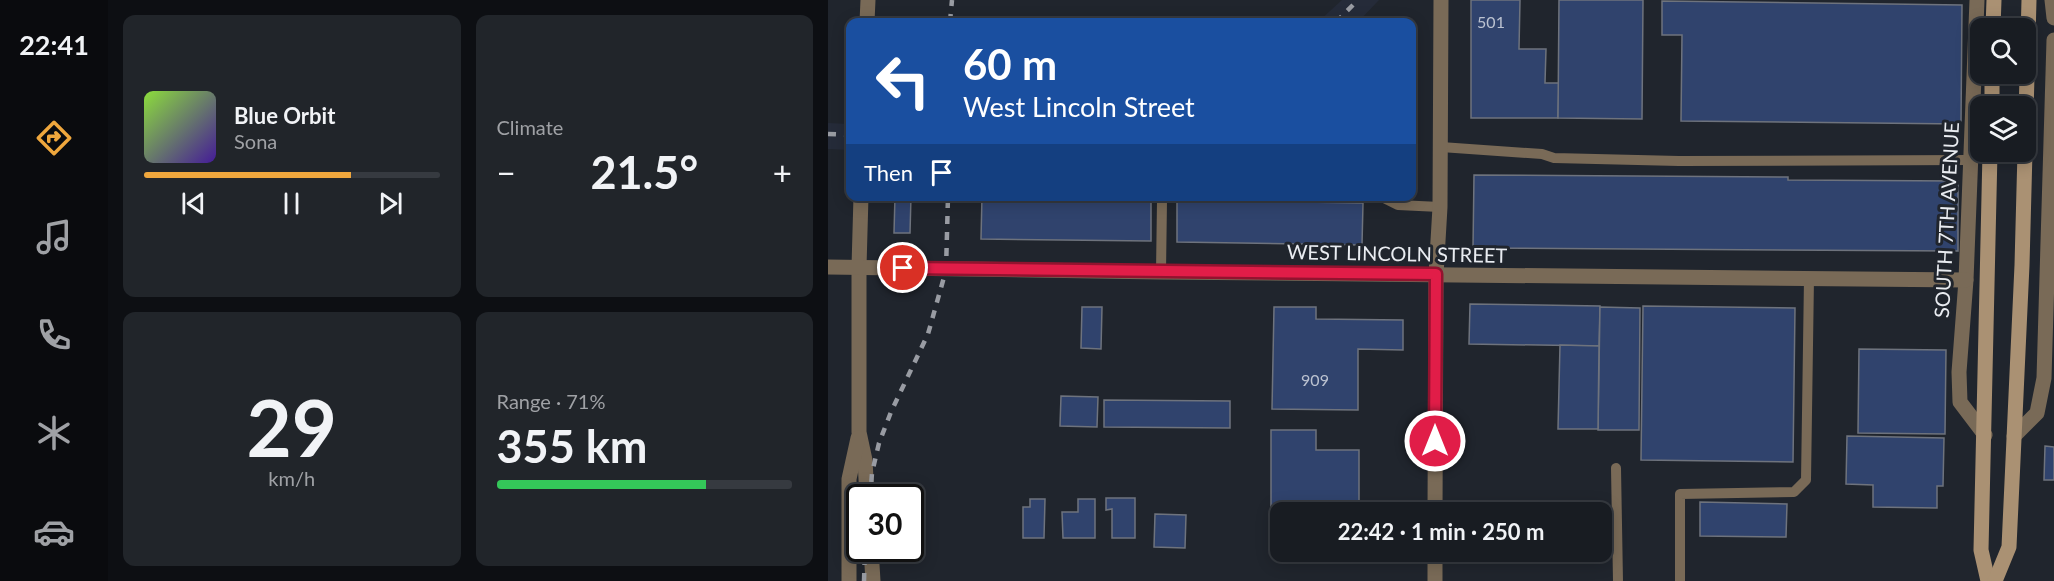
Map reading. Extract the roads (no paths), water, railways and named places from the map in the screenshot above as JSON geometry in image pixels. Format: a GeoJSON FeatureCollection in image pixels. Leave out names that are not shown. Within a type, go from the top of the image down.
{"type":"FeatureCollection","features":[{"type":"Feature","properties":{"kind":"main road"},"geometry":{"type":"LineString","coordinates":[[1993,18],[1994,0]]}},
{"type":"Feature","properties":{"kind":"main road"},"geometry":{"type":"LineString","coordinates":[[1995,581],[2009,546],[2022,265],[2029,0]]}},
{"type":"Feature","properties":{"kind":"main road","name":"SOUTH 7TH AVENUE"},"geometry":{"type":"LineString","coordinates":[[1988,581],[1981,550],[1990,162]]}},
{"type":"Feature","properties":{"kind":"street"},"geometry":{"type":"LineString","coordinates":[[867,18],[868,0]]}},
{"type":"Feature","properties":{"kind":"street"},"geometry":{"type":"LineString","coordinates":[[1435,502],[1441,0]]}},
{"type":"Feature","properties":{"kind":"street","name":"SOUTH 7TH AVENUE"},"geometry":{"type":"LineString","coordinates":[[1973,96],[1977,0]]}},
{"type":"Feature","properties":{"kind":"street"},"geometry":{"type":"LineString","coordinates":[[2052,0],[2054,18]]}},
{"type":"Feature","properties":{"kind":"street"},"geometry":{"type":"LineString","coordinates":[[2014,436],[2037,413],[2044,378],[2054,40]]}},
{"type":"Feature","properties":{"kind":"street","name":"SOUTH 7TH AVENUE"},"geometry":{"type":"LineString","coordinates":[[1971,162],[1959,372],[1960,402],[1985,435]]}},
{"type":"Feature","properties":{"kind":"street"},"geometry":{"type":"LineString","coordinates":[[849,581],[849,479],[859,432],[861,201]]}},
{"type":"Feature","properties":{"kind":"street","name":"WEST LINCOLN STREET"},"geometry":{"type":"LineString","coordinates":[[828,267],[1966,280]]}},
{"type":"Feature","properties":{"kind":"street"},"geometry":{"type":"LineString","coordinates":[[859,432],[865,460],[866,484]]}},
{"type":"Feature","properties":{"kind":"street"},"geometry":{"type":"LineString","coordinates":[[872,562],[873,581]]}},
{"type":"Feature","properties":{"kind":"street"},"geometry":{"type":"LineString","coordinates":[[1435,562],[1435,581]]}},
{"type":"Feature","properties":{"kind":"lane"},"geometry":{"type":"LineString","coordinates":[[1441,147],[1542,154],[1554,158],[1970,160]]}},
{"type":"Feature","properties":{"kind":"lane"},"geometry":{"type":"LineString","coordinates":[[1161,272],[1162,201]]}},
{"type":"Feature","properties":{"kind":"lane"},"geometry":{"type":"LineString","coordinates":[[1390,201],[1398,205],[1440,207]]}},
{"type":"Feature","properties":{"kind":"lane"},"geometry":{"type":"LineString","coordinates":[[1680,581],[1680,494],[1794,492],[1806,480],[1809,278]]}},
{"type":"Feature","properties":{"kind":"lane"},"geometry":{"type":"LineString","coordinates":[[1616,468],[1618,581]]}},
{"type":"Feature","properties":{"kind":"railway"},"geometry":{"type":"LineString","coordinates":[[950,18],[952,0]]}},
{"type":"Feature","properties":{"kind":"railway"},"geometry":{"type":"LineString","coordinates":[[1340,18],[1358,0]]}},
{"type":"Feature","properties":{"kind":"railway"},"geometry":{"type":"LineString","coordinates":[[828,134],[846,135]]}},
{"type":"Feature","properties":{"kind":"railway"},"geometry":{"type":"LineString","coordinates":[[871,484],[879,443],[928,334],[946,270],[948,201]]}},
{"type":"Feature","properties":{"kind":"railway"},"geometry":{"type":"LineString","coordinates":[[864,581],[865,562]]}}]}
